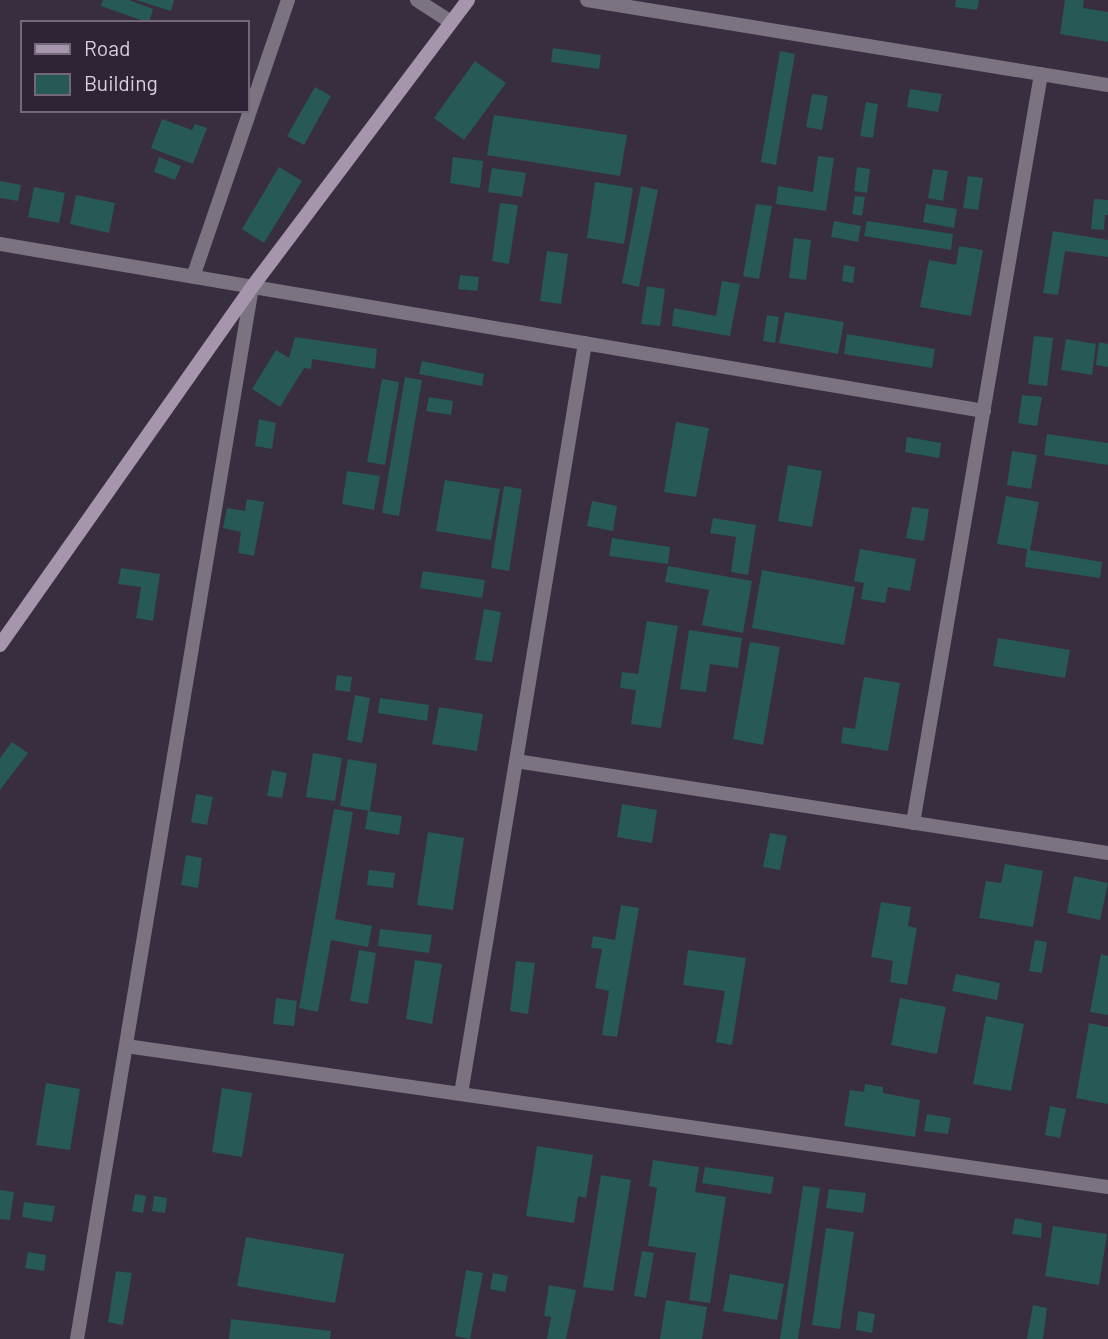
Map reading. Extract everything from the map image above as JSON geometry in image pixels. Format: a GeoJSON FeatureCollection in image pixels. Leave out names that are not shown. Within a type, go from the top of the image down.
{"type":"FeatureCollection","features":[{"type":"Feature","properties":{"kind":"street"},"geometry":{"type":"LineString","coordinates":[[193,277],[288,0]]}},
{"type":"Feature","properties":{"kind":"street"},"geometry":{"type":"LineString","coordinates":[[417,0],[451,22]]}},
{"type":"Feature","properties":{"kind":"street"},"geometry":{"type":"LineString","coordinates":[[0,645],[252,287],[468,0]]}},
{"type":"Feature","properties":{"kind":"street"},"geometry":{"type":"LineString","coordinates":[[587,0],[1108,85]]}},
{"type":"Feature","properties":{"kind":"street"},"geometry":{"type":"LineString","coordinates":[[913,823],[1041,74]]}},
{"type":"Feature","properties":{"kind":"street"},"geometry":{"type":"LineString","coordinates":[[0,244],[984,411]]}},
{"type":"Feature","properties":{"kind":"street"},"geometry":{"type":"LineString","coordinates":[[78,1339],[252,287]]}},
{"type":"Feature","properties":{"kind":"street"},"geometry":{"type":"LineString","coordinates":[[461,1094],[584,343]]}},
{"type":"Feature","properties":{"kind":"street"},"geometry":{"type":"LineString","coordinates":[[516,761],[1108,853]]}},
{"type":"Feature","properties":{"kind":"street"},"geometry":{"type":"LineString","coordinates":[[126,1046],[1108,1188]]}},
{"type":"Feature","properties":{"kind":"building"},"geometry":{"type":"Polygon","coordinates":[[[103,0],[129,0],[153,9],[150,21],[143,21],[101,6],[103,0]]]}},
{"type":"Feature","properties":{"kind":"building"},"geometry":{"type":"Polygon","coordinates":[[[136,0],[174,0],[171,11],[136,0]]]}},
{"type":"Feature","properties":{"kind":"building"},"geometry":{"type":"Polygon","coordinates":[[[956,0],[979,0],[977,10],[955,7],[956,0]]]}},
{"type":"Feature","properties":{"kind":"building"},"geometry":{"type":"Polygon","coordinates":[[[1065,0],[1084,0],[1083,8],[1108,12],[1108,42],[1060,34],[1065,0]]]}},
{"type":"Feature","properties":{"kind":"building"},"geometry":{"type":"Polygon","coordinates":[[[553,48],[601,55],[599,69],[551,62],[553,48]]]}},
{"type":"Feature","properties":{"kind":"building"},"geometry":{"type":"Polygon","coordinates":[[[780,51],[795,54],[776,165],[761,162],[780,51]]]}},
{"type":"Feature","properties":{"kind":"building"},"geometry":{"type":"Polygon","coordinates":[[[475,61],[506,83],[464,140],[434,118],[475,61]]]}},
{"type":"Feature","properties":{"kind":"building"},"geometry":{"type":"Polygon","coordinates":[[[315,87],[331,96],[304,145],[287,136],[315,87]]]}},
{"type":"Feature","properties":{"kind":"building"},"geometry":{"type":"Polygon","coordinates":[[[910,89],[942,94],[938,112],[907,107],[910,89]]]}},
{"type":"Feature","properties":{"kind":"building"},"geometry":{"type":"Polygon","coordinates":[[[812,94],[828,96],[822,130],[806,127],[812,94]]]}},
{"type":"Feature","properties":{"kind":"building"},"geometry":{"type":"Polygon","coordinates":[[[866,102],[878,104],[873,138],[860,136],[866,102]]]}},
{"type":"Feature","properties":{"kind":"building"},"geometry":{"type":"Polygon","coordinates":[[[494,115],[627,135],[620,176],[487,155],[494,115]]]}},
{"type":"Feature","properties":{"kind":"building"},"geometry":{"type":"Polygon","coordinates":[[[162,119],[192,130],[195,124],[207,128],[193,164],[151,148],[162,119]]]}},
{"type":"Feature","properties":{"kind":"building"},"geometry":{"type":"Polygon","coordinates":[[[818,156],[834,158],[826,211],[776,204],[778,186],[813,192],[818,156]]]}},
{"type":"Feature","properties":{"kind":"building"},"geometry":{"type":"Polygon","coordinates":[[[159,157],[181,166],[175,180],[154,172],[159,157]]]}},
{"type":"Feature","properties":{"kind":"building"},"geometry":{"type":"Polygon","coordinates":[[[453,157],[483,161],[480,188],[450,183],[453,157]]]}},
{"type":"Feature","properties":{"kind":"building"},"geometry":{"type":"Polygon","coordinates":[[[279,167],[302,181],[264,243],[242,229],[279,167]]]}},
{"type":"Feature","properties":{"kind":"building"},"geometry":{"type":"Polygon","coordinates":[[[857,167],[870,169],[867,193],[854,191],[857,167]]]}},
{"type":"Feature","properties":{"kind":"building"},"geometry":{"type":"Polygon","coordinates":[[[492,168],[526,173],[522,197],[488,192],[492,168]]]}},
{"type":"Feature","properties":{"kind":"building"},"geometry":{"type":"Polygon","coordinates":[[[933,169],[948,171],[943,201],[928,198],[933,169]]]}},
{"type":"Feature","properties":{"kind":"building"},"geometry":{"type":"Polygon","coordinates":[[[968,176],[983,178],[978,210],[963,208],[968,176]]]}},
{"type":"Feature","properties":{"kind":"building"},"geometry":{"type":"Polygon","coordinates":[[[0,181],[21,185],[18,201],[0,198],[0,181]]]}},
{"type":"Feature","properties":{"kind":"building"},"geometry":{"type":"Polygon","coordinates":[[[595,182],[633,188],[624,244],[587,238],[595,182]]]}},
{"type":"Feature","properties":{"kind":"building"},"geometry":{"type":"Polygon","coordinates":[[[641,186],[658,190],[639,287],[622,283],[641,186]]]}},
{"type":"Feature","properties":{"kind":"building"},"geometry":{"type":"Polygon","coordinates":[[[34,187],[65,193],[59,223],[28,217],[34,187]]]}},
{"type":"Feature","properties":{"kind":"building"},"geometry":{"type":"Polygon","coordinates":[[[76,195],[115,203],[109,233],[70,224],[76,195]]]}},
{"type":"Feature","properties":{"kind":"building"},"geometry":{"type":"Polygon","coordinates":[[[855,196],[865,197],[862,216],[852,214],[855,196]]]}},
{"type":"Feature","properties":{"kind":"building"},"geometry":{"type":"Polygon","coordinates":[[[1094,199],[1108,200],[1104,230],[1091,229],[1094,199]]]}},
{"type":"Feature","properties":{"kind":"building"},"geometry":{"type":"Polygon","coordinates":[[[500,203],[518,205],[509,264],[492,261],[500,203]]]}},
{"type":"Feature","properties":{"kind":"building"},"geometry":{"type":"Polygon","coordinates":[[[756,204],[772,206],[759,279],[743,276],[756,204]]]}},
{"type":"Feature","properties":{"kind":"building"},"geometry":{"type":"Polygon","coordinates":[[[926,204],[957,209],[954,228],[923,222],[926,204]]]}},
{"type":"Feature","properties":{"kind":"building"},"geometry":{"type":"Polygon","coordinates":[[[834,221],[861,226],[858,242],[831,237],[834,221]]]}},
{"type":"Feature","properties":{"kind":"building"},"geometry":{"type":"Polygon","coordinates":[[[867,221],[953,234],[951,250],[864,236],[867,221]]]}},
{"type":"Feature","properties":{"kind":"building"},"geometry":{"type":"Polygon","coordinates":[[[1053,231],[1108,240],[1108,257],[1065,251],[1058,295],[1043,293],[1053,231]]]}},
{"type":"Feature","properties":{"kind":"building"},"geometry":{"type":"Polygon","coordinates":[[[794,238],[811,240],[806,280],[789,278],[794,238]]]}},
{"type":"Feature","properties":{"kind":"building"},"geometry":{"type":"Polygon","coordinates":[[[959,246],[983,250],[971,316],[920,307],[929,260],[956,265],[959,246]]]}},
{"type":"Feature","properties":{"kind":"building"},"geometry":{"type":"Polygon","coordinates":[[[547,251],[568,254],[561,304],[540,301],[547,251]]]}},
{"type":"Feature","properties":{"kind":"building"},"geometry":{"type":"Polygon","coordinates":[[[844,265],[855,267],[853,283],[842,281],[844,265]]]}},
{"type":"Feature","properties":{"kind":"building"},"geometry":{"type":"Polygon","coordinates":[[[460,275],[479,277],[477,291],[458,289],[460,275]]]}},
{"type":"Feature","properties":{"kind":"building"},"geometry":{"type":"Polygon","coordinates":[[[722,281],[740,284],[730,336],[672,326],[674,308],[716,316],[722,281]]]}},
{"type":"Feature","properties":{"kind":"building"},"geometry":{"type":"Polygon","coordinates":[[[647,286],[665,289],[660,326],[641,324],[647,286]]]}},
{"type":"Feature","properties":{"kind":"building"},"geometry":{"type":"Polygon","coordinates":[[[785,312],[844,322],[838,354],[779,343],[785,312]]]}},
{"type":"Feature","properties":{"kind":"building"},"geometry":{"type":"Polygon","coordinates":[[[767,315],[779,317],[775,343],[763,341],[767,315]]]}},
{"type":"Feature","properties":{"kind":"building"},"geometry":{"type":"Polygon","coordinates":[[[847,334],[935,349],[932,368],[844,354],[847,334]]]}},
{"type":"Feature","properties":{"kind":"building"},"geometry":{"type":"Polygon","coordinates":[[[1034,336],[1053,338],[1047,386],[1028,384],[1034,336]]]}},
{"type":"Feature","properties":{"kind":"building"},"geometry":{"type":"Polygon","coordinates":[[[295,337],[377,349],[375,369],[312,359],[311,369],[304,368],[280,407],[252,389],[276,350],[289,358],[295,337]]]}},
{"type":"Feature","properties":{"kind":"building"},"geometry":{"type":"Polygon","coordinates":[[[1066,339],[1096,344],[1092,375],[1061,370],[1066,339]]]}},
{"type":"Feature","properties":{"kind":"building"},"geometry":{"type":"Polygon","coordinates":[[[1099,342],[1108,344],[1108,367],[1096,365],[1099,342]]]}},
{"type":"Feature","properties":{"kind":"building"},"geometry":{"type":"Polygon","coordinates":[[[422,361],[484,374],[482,386],[419,374],[422,361]]]}},
{"type":"Feature","properties":{"kind":"building"},"geometry":{"type":"Polygon","coordinates":[[[405,377],[422,380],[399,516],[382,513],[405,377]]]}},
{"type":"Feature","properties":{"kind":"building"},"geometry":{"type":"Polygon","coordinates":[[[382,379],[399,382],[385,465],[367,462],[382,379]]]}},
{"type":"Feature","properties":{"kind":"building"},"geometry":{"type":"Polygon","coordinates":[[[1022,395],[1042,397],[1037,426],[1018,423],[1022,395]]]}},
{"type":"Feature","properties":{"kind":"building"},"geometry":{"type":"Polygon","coordinates":[[[429,397],[453,401],[451,415],[426,411],[429,397]]]}},
{"type":"Feature","properties":{"kind":"building"},"geometry":{"type":"Polygon","coordinates":[[[259,419],[276,423],[272,449],[255,446],[259,419]]]}},
{"type":"Feature","properties":{"kind":"building"},"geometry":{"type":"Polygon","coordinates":[[[676,422],[709,428],[696,497],[664,492],[676,422]]]}},
{"type":"Feature","properties":{"kind":"building"},"geometry":{"type":"Polygon","coordinates":[[[1047,434],[1108,443],[1108,465],[1044,455],[1047,434]]]}},
{"type":"Feature","properties":{"kind":"building"},"geometry":{"type":"Polygon","coordinates":[[[907,437],[941,443],[939,458],[905,452],[907,437]]]}},
{"type":"Feature","properties":{"kind":"building"},"geometry":{"type":"Polygon","coordinates":[[[1012,451],[1037,455],[1031,489],[1007,485],[1012,451]]]}},
{"type":"Feature","properties":{"kind":"building"},"geometry":{"type":"Polygon","coordinates":[[[788,465],[822,471],[812,527],[778,521],[788,465]]]}},
{"type":"Feature","properties":{"kind":"building"},"geometry":{"type":"Polygon","coordinates":[[[347,471],[380,476],[374,510],[342,504],[347,471]]]}},
{"type":"Feature","properties":{"kind":"building"},"geometry":{"type":"Polygon","coordinates":[[[445,480],[500,489],[491,540],[436,531],[445,480]]]}},
{"type":"Feature","properties":{"kind":"building"},"geometry":{"type":"Polygon","coordinates":[[[504,486],[522,489],[509,571],[491,568],[504,486]]]}},
{"type":"Feature","properties":{"kind":"building"},"geometry":{"type":"Polygon","coordinates":[[[1006,496],[1039,502],[1030,550],[1102,562],[1100,578],[1025,567],[1027,549],[997,544],[1006,496]]]}},
{"type":"Feature","properties":{"kind":"building"},"geometry":{"type":"Polygon","coordinates":[[[247,499],[264,502],[254,556],[238,553],[241,532],[223,528],[227,508],[245,511],[247,499]]]}},
{"type":"Feature","properties":{"kind":"building"},"geometry":{"type":"Polygon","coordinates":[[[592,501],[617,506],[613,531],[587,526],[592,501]]]}},
{"type":"Feature","properties":{"kind":"building"},"geometry":{"type":"Polygon","coordinates":[[[912,507],[929,509],[924,541],[906,538],[912,507]]]}},
{"type":"Feature","properties":{"kind":"building"},"geometry":{"type":"Polygon","coordinates":[[[713,518],[756,525],[748,575],[731,572],[736,537],[710,533],[713,518]]]}},
{"type":"Feature","properties":{"kind":"building"},"geometry":{"type":"Polygon","coordinates":[[[612,538],[670,547],[668,564],[609,556],[612,538]]]}},
{"type":"Feature","properties":{"kind":"building"},"geometry":{"type":"Polygon","coordinates":[[[860,549],[916,559],[910,591],[888,587],[885,603],[861,599],[864,583],[854,581],[860,549]]]}},
{"type":"Feature","properties":{"kind":"building"},"geometry":{"type":"Polygon","coordinates":[[[668,566],[752,581],[743,633],[702,625],[709,590],[665,582],[668,566]]]}},
{"type":"Feature","properties":{"kind":"building"},"geometry":{"type":"Polygon","coordinates":[[[121,568],[160,574],[153,621],[136,618],[141,587],[118,584],[121,568]]]}},
{"type":"Feature","properties":{"kind":"building"},"geometry":{"type":"Polygon","coordinates":[[[762,570],[855,587],[844,645],[752,628],[762,570]]]}},
{"type":"Feature","properties":{"kind":"building"},"geometry":{"type":"Polygon","coordinates":[[[423,571],[485,580],[482,598],[420,588],[423,571]]]}},
{"type":"Feature","properties":{"kind":"building"},"geometry":{"type":"Polygon","coordinates":[[[484,609],[501,612],[492,662],[475,660],[484,609]]]}},
{"type":"Feature","properties":{"kind":"building"},"geometry":{"type":"Polygon","coordinates":[[[647,621],[678,626],[661,728],[631,724],[636,690],[620,688],[622,672],[638,674],[647,621]]]}},
{"type":"Feature","properties":{"kind":"building"},"geometry":{"type":"Polygon","coordinates":[[[689,630],[742,638],[738,668],[710,664],[706,692],[680,689],[689,630]]]}},
{"type":"Feature","properties":{"kind":"building"},"geometry":{"type":"Polygon","coordinates":[[[998,638],[1070,650],[1065,678],[993,666],[998,638]]]}},
{"type":"Feature","properties":{"kind":"building"},"geometry":{"type":"Polygon","coordinates":[[[750,642],[780,647],[763,745],[733,739],[750,642]]]}},
{"type":"Feature","properties":{"kind":"building"},"geometry":{"type":"Polygon","coordinates":[[[337,675],[352,677],[350,692],[335,690],[337,675]]]}},
{"type":"Feature","properties":{"kind":"building"},"geometry":{"type":"Polygon","coordinates":[[[864,677],[900,683],[888,751],[841,743],[843,727],[855,729],[864,677]]]}},
{"type":"Feature","properties":{"kind":"building"},"geometry":{"type":"Polygon","coordinates":[[[355,695],[370,698],[362,743],[347,740],[355,695]]]}},
{"type":"Feature","properties":{"kind":"building"},"geometry":{"type":"Polygon","coordinates":[[[380,698],[429,705],[427,721],[378,713],[380,698]]]}},
{"type":"Feature","properties":{"kind":"building"},"geometry":{"type":"Polygon","coordinates":[[[439,707],[483,714],[477,751],[432,744],[439,707]]]}},
{"type":"Feature","properties":{"kind":"building"},"geometry":{"type":"Polygon","coordinates":[[[12,742],[28,753],[0,790],[0,758],[12,742]]]}},
{"type":"Feature","properties":{"kind":"building"},"geometry":{"type":"Polygon","coordinates":[[[313,753],[342,758],[335,801],[306,797],[313,753]]]}},
{"type":"Feature","properties":{"kind":"building"},"geometry":{"type":"Polygon","coordinates":[[[348,759],[377,764],[370,811],[340,806],[348,759]]]}},
{"type":"Feature","properties":{"kind":"building"},"geometry":{"type":"Polygon","coordinates":[[[272,770],[287,773],[282,798],[267,796],[272,770]]]}},
{"type":"Feature","properties":{"kind":"building"},"geometry":{"type":"Polygon","coordinates":[[[196,794],[213,797],[207,825],[191,822],[196,794]]]}},
{"type":"Feature","properties":{"kind":"building"},"geometry":{"type":"Polygon","coordinates":[[[622,804],[657,810],[652,843],[617,837],[622,804]]]}},
{"type":"Feature","properties":{"kind":"building"},"geometry":{"type":"Polygon","coordinates":[[[334,809],[353,812],[335,919],[372,926],[368,947],[331,940],[318,1012],[299,1008],[334,809]]]}},
{"type":"Feature","properties":{"kind":"building"},"geometry":{"type":"Polygon","coordinates":[[[368,811],[402,816],[399,835],[365,829],[368,811]]]}},
{"type":"Feature","properties":{"kind":"building"},"geometry":{"type":"Polygon","coordinates":[[[428,832],[464,838],[453,910],[417,905],[428,832]]]}},
{"type":"Feature","properties":{"kind":"building"},"geometry":{"type":"Polygon","coordinates":[[[770,833],[787,836],[780,870],[763,867],[770,833]]]}},
{"type":"Feature","properties":{"kind":"building"},"geometry":{"type":"Polygon","coordinates":[[[186,855],[202,858],[198,888],[181,885],[186,855]]]}},
{"type":"Feature","properties":{"kind":"building"},"geometry":{"type":"Polygon","coordinates":[[[1005,864],[1043,871],[1033,927],[979,918],[986,881],[1001,883],[1005,864]]]}},
{"type":"Feature","properties":{"kind":"building"},"geometry":{"type":"Polygon","coordinates":[[[369,870],[395,873],[393,888],[367,885],[369,870]]]}},
{"type":"Feature","properties":{"kind":"building"},"geometry":{"type":"Polygon","coordinates":[[[1074,876],[1108,883],[1100,920],[1067,913],[1074,876]]]}},
{"type":"Feature","properties":{"kind":"building"},"geometry":{"type":"Polygon","coordinates":[[[881,902],[911,907],[908,926],[917,928],[907,985],[890,982],[893,961],[871,957],[881,902]]]}},
{"type":"Feature","properties":{"kind":"building"},"geometry":{"type":"Polygon","coordinates":[[[621,905],[639,908],[617,1037],[602,1035],[609,991],[595,988],[602,949],[591,948],[593,936],[615,940],[621,905]]]}},
{"type":"Feature","properties":{"kind":"building"},"geometry":{"type":"Polygon","coordinates":[[[380,929],[432,935],[429,953],[378,946],[380,929]]]}},
{"type":"Feature","properties":{"kind":"building"},"geometry":{"type":"Polygon","coordinates":[[[1035,940],[1047,942],[1042,973],[1029,971],[1035,940]]]}},
{"type":"Feature","properties":{"kind":"building"},"geometry":{"type":"Polygon","coordinates":[[[359,950],[376,953],[368,1004],[350,1001],[359,950]]]}},
{"type":"Feature","properties":{"kind":"building"},"geometry":{"type":"Polygon","coordinates":[[[688,950],[746,958],[732,1045],[716,1042],[725,991],[683,985],[688,950]]]}},
{"type":"Feature","properties":{"kind":"building"},"geometry":{"type":"Polygon","coordinates":[[[1101,954],[1108,956],[1108,1015],[1090,1012],[1101,954]]]}},
{"type":"Feature","properties":{"kind":"building"},"geometry":{"type":"Polygon","coordinates":[[[415,960],[442,964],[432,1024],[406,1019],[415,960]]]}},
{"type":"Feature","properties":{"kind":"building"},"geometry":{"type":"Polygon","coordinates":[[[516,961],[535,963],[528,1014],[510,1011],[516,961]]]}},
{"type":"Feature","properties":{"kind":"building"},"geometry":{"type":"Polygon","coordinates":[[[956,974],[1000,983],[997,1000],[952,991],[956,974]]]}},
{"type":"Feature","properties":{"kind":"building"},"geometry":{"type":"Polygon","coordinates":[[[276,998],[297,1001],[294,1026],[273,1024],[276,998]]]}},
{"type":"Feature","properties":{"kind":"building"},"geometry":{"type":"Polygon","coordinates":[[[900,998],[946,1007],[937,1054],[891,1045],[900,998]]]}},
{"type":"Feature","properties":{"kind":"building"},"geometry":{"type":"Polygon","coordinates":[[[986,1016],[1024,1024],[1011,1091],[973,1084],[986,1016]]]}},
{"type":"Feature","properties":{"kind":"building"},"geometry":{"type":"Polygon","coordinates":[[[1089,1023],[1108,1027],[1108,1104],[1076,1098],[1089,1023]]]}},
{"type":"Feature","properties":{"kind":"building"},"geometry":{"type":"Polygon","coordinates":[[[46,1083],[80,1089],[70,1150],[36,1145],[46,1083]]]}},
{"type":"Feature","properties":{"kind":"building"},"geometry":{"type":"Polygon","coordinates":[[[865,1084],[883,1087],[883,1093],[920,1100],[915,1137],[844,1126],[850,1090],[864,1092],[865,1084]]]}},
{"type":"Feature","properties":{"kind":"building"},"geometry":{"type":"Polygon","coordinates":[[[222,1088],[252,1093],[242,1157],[212,1152],[222,1088]]]}},
{"type":"Feature","properties":{"kind":"building"},"geometry":{"type":"Polygon","coordinates":[[[1050,1106],[1066,1109],[1060,1138],[1045,1135],[1050,1106]]]}},
{"type":"Feature","properties":{"kind":"building"},"geometry":{"type":"Polygon","coordinates":[[[927,1114],[951,1118],[948,1134],[924,1131],[927,1114]]]}},
{"type":"Feature","properties":{"kind":"building"},"geometry":{"type":"Polygon","coordinates":[[[537,1146],[593,1155],[586,1198],[578,1196],[574,1223],[526,1216],[537,1146]]]}},
{"type":"Feature","properties":{"kind":"building"},"geometry":{"type":"Polygon","coordinates":[[[653,1160],[699,1167],[695,1192],[726,1197],[710,1303],[689,1300],[696,1253],[648,1246],[657,1188],[649,1186],[653,1160]]]}},
{"type":"Feature","properties":{"kind":"building"},"geometry":{"type":"Polygon","coordinates":[[[705,1167],[774,1177],[771,1194],[702,1183],[705,1167]]]}},
{"type":"Feature","properties":{"kind":"building"},"geometry":{"type":"Polygon","coordinates":[[[601,1175],[631,1180],[613,1291],[583,1287],[601,1175]]]}},
{"type":"Feature","properties":{"kind":"building"},"geometry":{"type":"Polygon","coordinates":[[[803,1186],[820,1188],[798,1339],[780,1339],[803,1186]]]}},
{"type":"Feature","properties":{"kind":"building"},"geometry":{"type":"Polygon","coordinates":[[[829,1189],[866,1193],[863,1213],[826,1208],[829,1189]]]}},
{"type":"Feature","properties":{"kind":"building"},"geometry":{"type":"Polygon","coordinates":[[[0,1190],[14,1192],[10,1220],[0,1219],[0,1190]]]}},
{"type":"Feature","properties":{"kind":"building"},"geometry":{"type":"Polygon","coordinates":[[[135,1194],[146,1196],[143,1213],[132,1211],[135,1194]]]}},
{"type":"Feature","properties":{"kind":"building"},"geometry":{"type":"Polygon","coordinates":[[[154,1196],[167,1198],[165,1213],[152,1211],[154,1196]]]}},
{"type":"Feature","properties":{"kind":"building"},"geometry":{"type":"Polygon","coordinates":[[[24,1202],[55,1206],[52,1222],[22,1217],[24,1202]]]}},
{"type":"Feature","properties":{"kind":"building"},"geometry":{"type":"Polygon","coordinates":[[[1015,1218],[1042,1223],[1041,1238],[1012,1234],[1015,1218]]]}},
{"type":"Feature","properties":{"kind":"building"},"geometry":{"type":"Polygon","coordinates":[[[1053,1226],[1107,1234],[1099,1285],[1045,1276],[1053,1226]]]}},
{"type":"Feature","properties":{"kind":"building"},"geometry":{"type":"Polygon","coordinates":[[[826,1228],[854,1232],[840,1329],[812,1325],[826,1228]]]}},
{"type":"Feature","properties":{"kind":"building"},"geometry":{"type":"Polygon","coordinates":[[[246,1237],[344,1254],[335,1303],[237,1286],[246,1237]]]}},
{"type":"Feature","properties":{"kind":"building"},"geometry":{"type":"Polygon","coordinates":[[[642,1251],[654,1253],[646,1298],[634,1296],[642,1251]]]}},
{"type":"Feature","properties":{"kind":"building"},"geometry":{"type":"Polygon","coordinates":[[[28,1252],[46,1255],[44,1271],[25,1268],[28,1252]]]}},
{"type":"Feature","properties":{"kind":"building"},"geometry":{"type":"Polygon","coordinates":[[[466,1270],[483,1273],[470,1339],[455,1336],[466,1270]]]}},
{"type":"Feature","properties":{"kind":"building"},"geometry":{"type":"Polygon","coordinates":[[[116,1271],[132,1273],[123,1325],[108,1322],[116,1271]]]}},
{"type":"Feature","properties":{"kind":"building"},"geometry":{"type":"Polygon","coordinates":[[[493,1273],[508,1276],[505,1292],[490,1289],[493,1273]]]}},
{"type":"Feature","properties":{"kind":"building"},"geometry":{"type":"Polygon","coordinates":[[[730,1274],[784,1284],[777,1320],[723,1311],[730,1274]]]}},
{"type":"Feature","properties":{"kind":"building"},"geometry":{"type":"Polygon","coordinates":[[[549,1285],[576,1290],[566,1339],[547,1339],[551,1317],[544,1316],[549,1285]]]}},
{"type":"Feature","properties":{"kind":"building"},"geometry":{"type":"Polygon","coordinates":[[[666,1300],[707,1307],[702,1339],[660,1339],[666,1300]]]}},
{"type":"Feature","properties":{"kind":"building"},"geometry":{"type":"Polygon","coordinates":[[[1033,1305],[1047,1308],[1043,1339],[1027,1339],[1033,1305]]]}},
{"type":"Feature","properties":{"kind":"building"},"geometry":{"type":"Polygon","coordinates":[[[858,1311],[875,1314],[872,1333],[856,1330],[858,1311]]]}},
{"type":"Feature","properties":{"kind":"building"},"geometry":{"type":"Polygon","coordinates":[[[231,1319],[331,1331],[330,1339],[229,1339],[231,1319]]]}}]}
